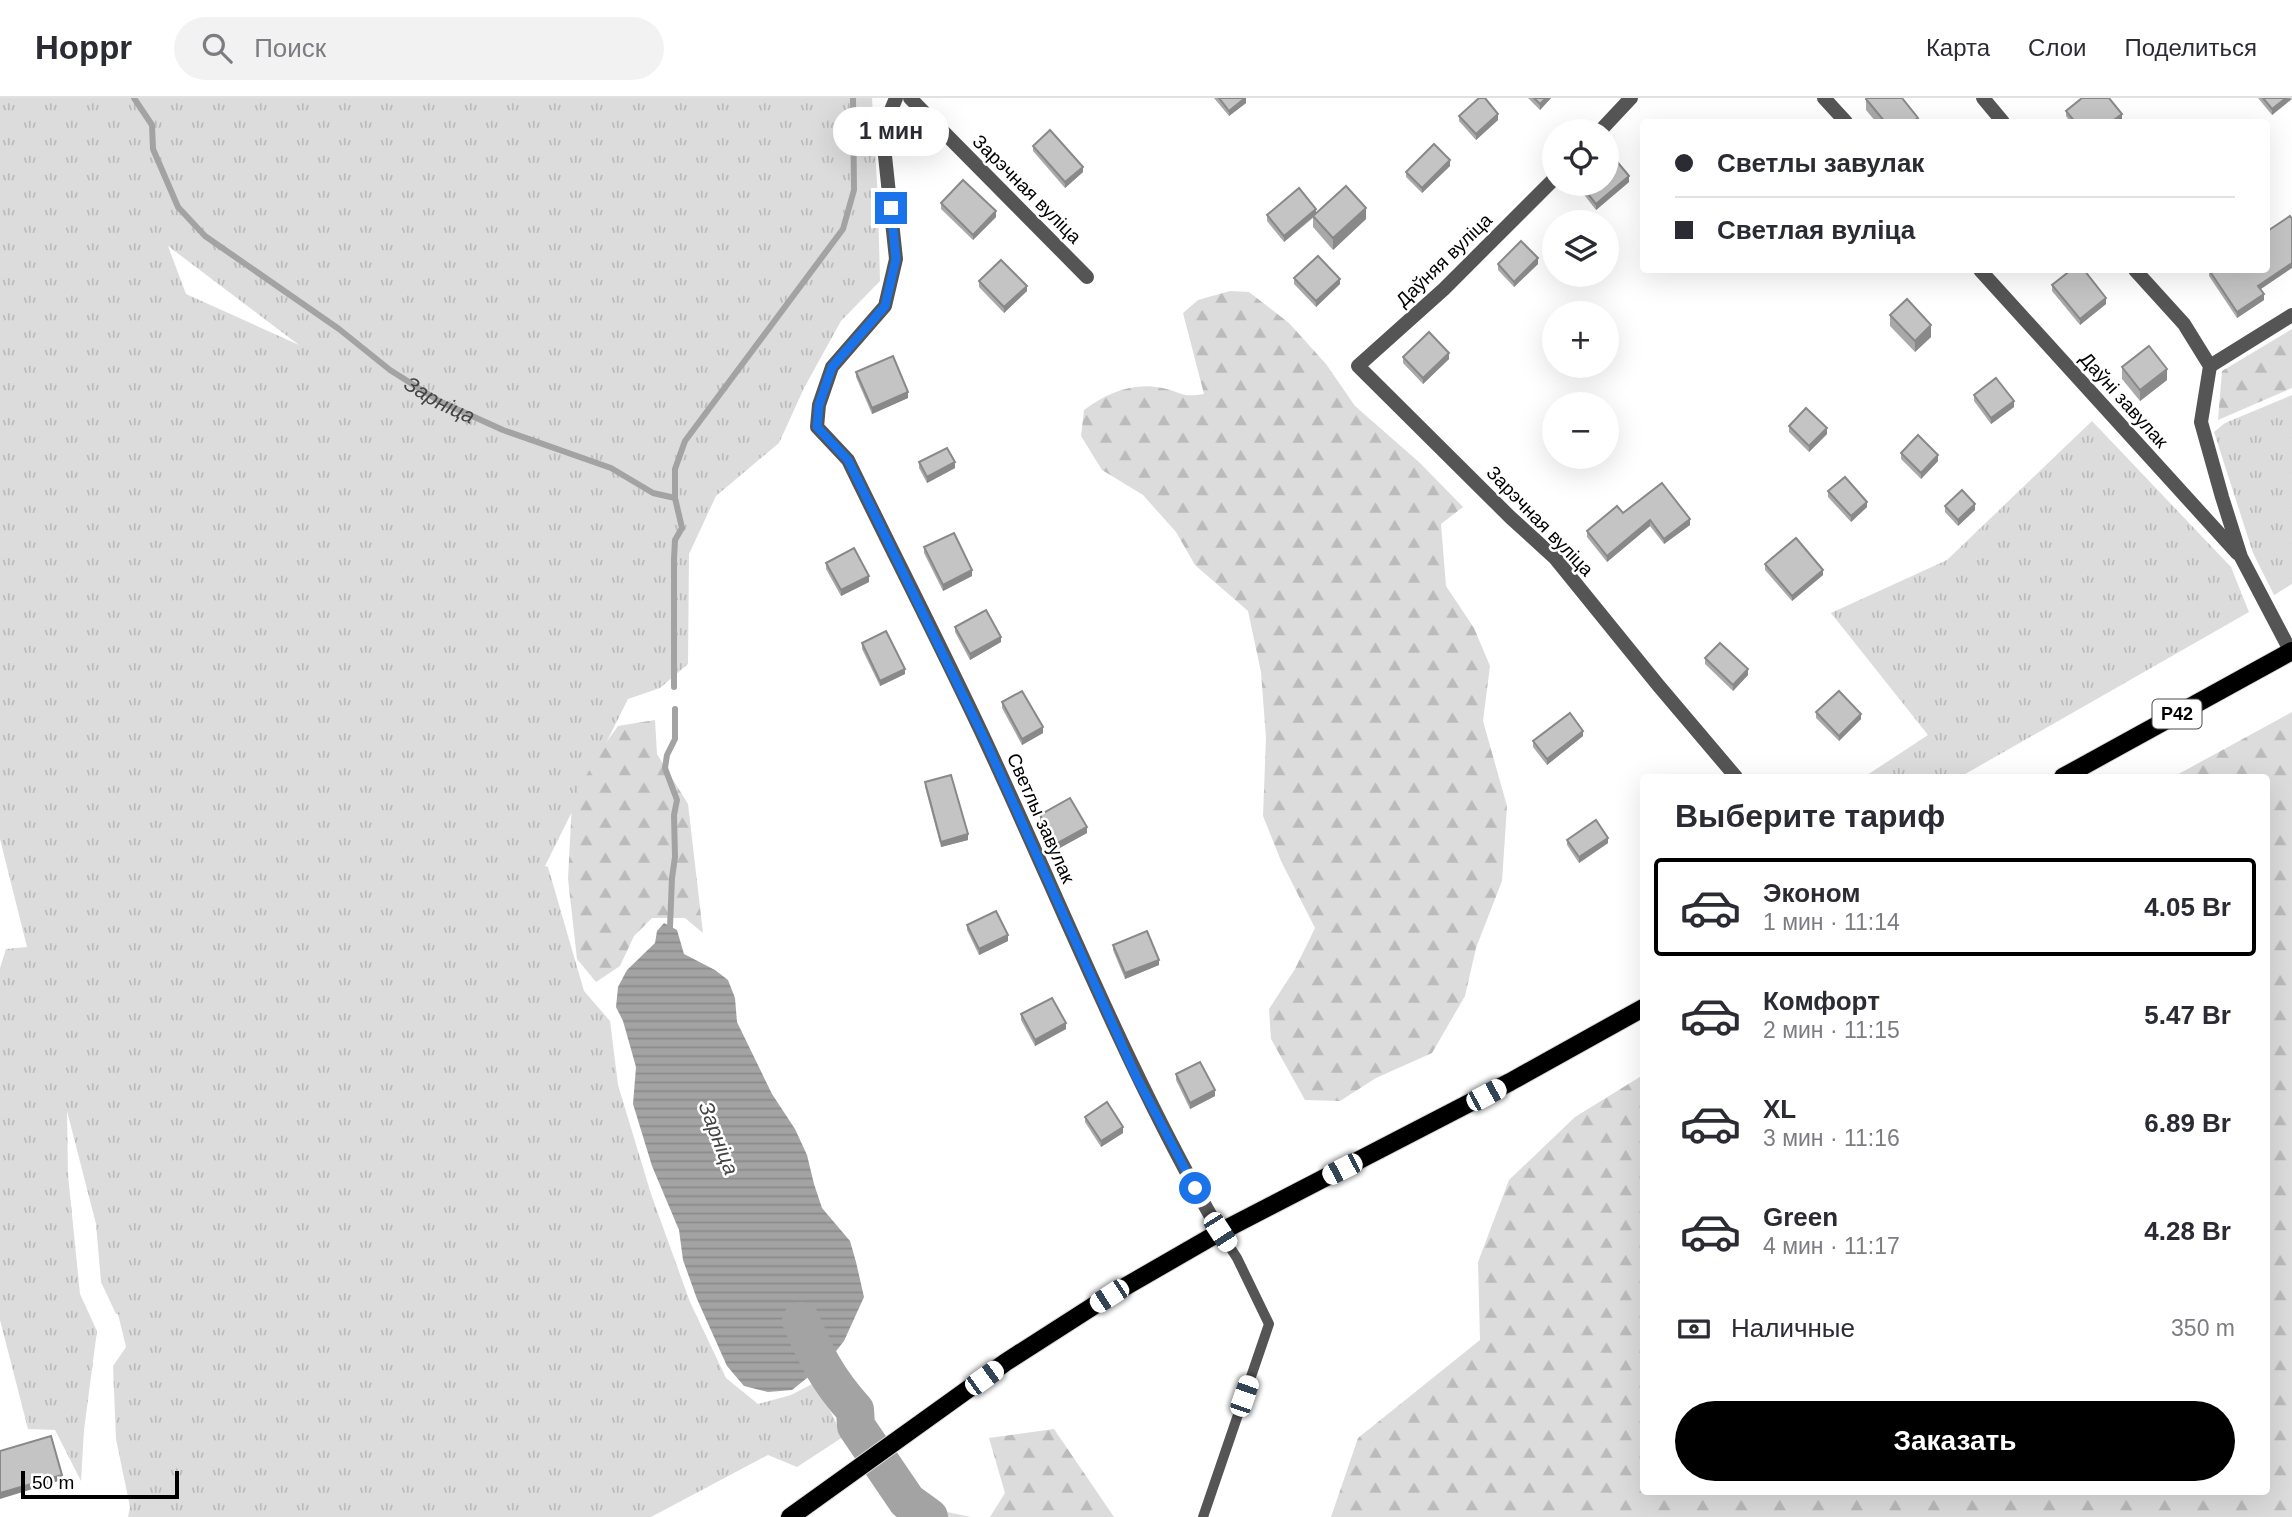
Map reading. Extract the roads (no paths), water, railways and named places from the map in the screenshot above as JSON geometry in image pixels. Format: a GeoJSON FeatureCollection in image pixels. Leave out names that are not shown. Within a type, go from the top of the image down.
{"type":"FeatureCollection","features":[{"type":"Feature","properties":{"kind":"main road","name":"Р42"},"geometry":{"type":"LineString","coordinates":[[2068,774],[2292,651]]}},
{"type":"Feature","properties":{"kind":"main road"},"geometry":{"type":"LineString","coordinates":[[790,1517],[1006,1362],[1074,1318],[1220,1232],[1498,1088],[1640,1010]]}},
{"type":"Feature","properties":{"kind":"street","name":"Светлы завулак"},"geometry":{"type":"LineString","coordinates":[[896,98],[889,115],[885,156],[896,259],[885,306],[832,367],[819,405],[817,427],[848,460],[985,740],[1136,1076],[1220,1232]]}},
{"type":"Feature","properties":{"kind":"street","name":"Зарэчная вуліца"},"geometry":{"type":"LineString","coordinates":[[910,98],[1087,277]]}},
{"type":"Feature","properties":{"kind":"street"},"geometry":{"type":"LineString","coordinates":[[1611,119],[1631,98]]}},
{"type":"Feature","properties":{"kind":"street"},"geometry":{"type":"LineString","coordinates":[[1824,98],[1843,119]]}},
{"type":"Feature","properties":{"kind":"street"},"geometry":{"type":"LineString","coordinates":[[1983,98],[2000,119]]}},
{"type":"Feature","properties":{"kind":"street","name":"Даўняя вуліца"},"geometry":{"type":"LineString","coordinates":[[1359,366],[1444,289],[1542,191]]}},
{"type":"Feature","properties":{"kind":"street","name":"Даўні завулак"},"geometry":{"type":"LineString","coordinates":[[1983,273],[2241,557]]}},
{"type":"Feature","properties":{"kind":"street"},"geometry":{"type":"LineString","coordinates":[[2138,273],[2184,324],[2210,366],[2201,422],[2241,557],[2292,651]]}},
{"type":"Feature","properties":{"kind":"street"},"geometry":{"type":"LineString","coordinates":[[2210,366],[2292,315]]}},
{"type":"Feature","properties":{"kind":"street","name":"Зарэчная вуліца"},"geometry":{"type":"LineString","coordinates":[[1359,366],[1510,517],[1555,558],[1733,774]]}},
{"type":"Feature","properties":{"kind":"lane"},"geometry":{"type":"LineString","coordinates":[[1203,1517],[1269,1324],[1237,1258],[1220,1232]]}},
{"type":"Feature","properties":{"kind":"water"},"geometry":{"type":"Polygon","coordinates":[[[664,923],[677,930],[684,954],[728,980],[735,998],[737,1022],[772,1094],[795,1129],[807,1155],[822,1208],[850,1241],[856,1262],[864,1297],[844,1341],[822,1369],[792,1390],[768,1392],[744,1386],[727,1366],[683,1260],[679,1230],[652,1166],[633,1104],[636,1067],[623,1021],[616,1007],[618,987],[627,970],[655,943],[657,931],[664,923]]]}},
{"type":"Feature","properties":{"kind":"waterway","name":"Зарніца"},"geometry":{"type":"LineString","coordinates":[[134,98],[152,125],[153,149],[178,207],[205,236],[339,329],[390,370],[439,401],[503,430],[611,468],[653,493],[675,498],[682,528],[675,540],[674,559],[674,687]]}},
{"type":"Feature","properties":{"kind":"waterway"},"geometry":{"type":"LineString","coordinates":[[675,498],[675,469],[685,441],[843,229],[854,190],[853,98]]}},
{"type":"Feature","properties":{"kind":"waterway","name":"Зарніца"},"geometry":{"type":"LineString","coordinates":[[670,927],[675,857],[674,815],[677,800],[665,768],[667,755],[675,739],[675,709]]}},
{"type":"Feature","properties":{"kind":"waterway","name":"Зарніца"},"geometry":{"type":"LineString","coordinates":[[801,1321],[824,1368],[855,1410],[856,1426],[907,1501],[929,1517]]}}]}
